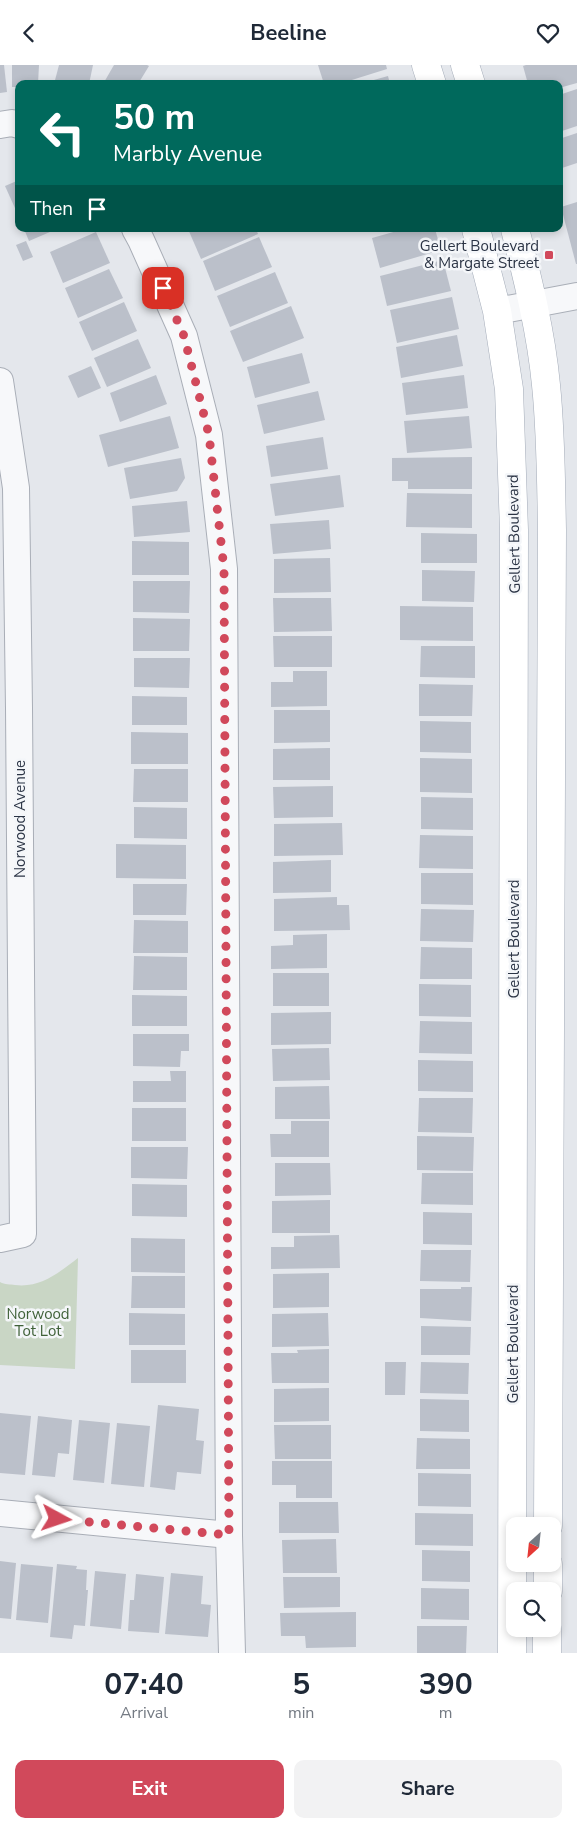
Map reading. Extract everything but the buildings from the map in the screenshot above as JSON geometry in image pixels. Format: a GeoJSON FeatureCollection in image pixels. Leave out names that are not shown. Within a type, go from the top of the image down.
{"type":"FeatureCollection","features":[{"type":"Feature","properties":{"kind":"main road"},"geometry":{"type":"LineString","coordinates":[[426,65],[431,80]]}},
{"type":"Feature","properties":{"kind":"main road"},"geometry":{"type":"LineString","coordinates":[[466,65],[470,80]]}},
{"type":"Feature","properties":{"kind":"main road","name":"Gellert Boulevard"},"geometry":{"type":"LineString","coordinates":[[477,232],[497,311],[509,389],[514,530],[512,1653]]}},
{"type":"Feature","properties":{"kind":"main road"},"geometry":{"type":"LineString","coordinates":[[516,232],[534,303],[546,385],[552,530],[548,1517]]}},
{"type":"Feature","properties":{"kind":"main road"},"geometry":{"type":"LineString","coordinates":[[547,1637],[547,1653]]}},
{"type":"Feature","properties":{"kind":"street"},"geometry":{"type":"LineString","coordinates":[[0,125],[15,124]]}},
{"type":"Feature","properties":{"kind":"street"},"geometry":{"type":"LineString","coordinates":[[137,232],[184,336],[209,435],[224,569],[229,1535],[232,1653]]}},
{"type":"Feature","properties":{"kind":"street"},"geometry":{"type":"LineString","coordinates":[[497,311],[577,296]]}},
{"type":"Feature","properties":{"kind":"street","name":"Norwood Avenue"},"geometry":{"type":"LineString","coordinates":[[0,381],[16,488],[23,1234],[0,1239]]}},
{"type":"Feature","properties":{"kind":"street"},"geometry":{"type":"LineString","coordinates":[[0,1513],[229,1535]]}},
{"type":"Feature","properties":{"kind":"green space","name":"Norwood Tot Lot"},"geometry":{"type":"Polygon","coordinates":[[[78,1258],[75,1369],[0,1365],[0,1282],[24,1285],[41,1282],[78,1258]]]}},
{"type":"Feature","properties":{"kind":"place","name":"Gellert Boulevard & Margate Street"},"geometry":{"type":"Point","coordinates":[549,255]}},
{"type":"Feature","properties":{"kind":"route"},"geometry":{"type":"LineString","coordinates":[[57,1519],[229,1535],[224,569],[209,435],[184,336],[163,288]]}}]}
